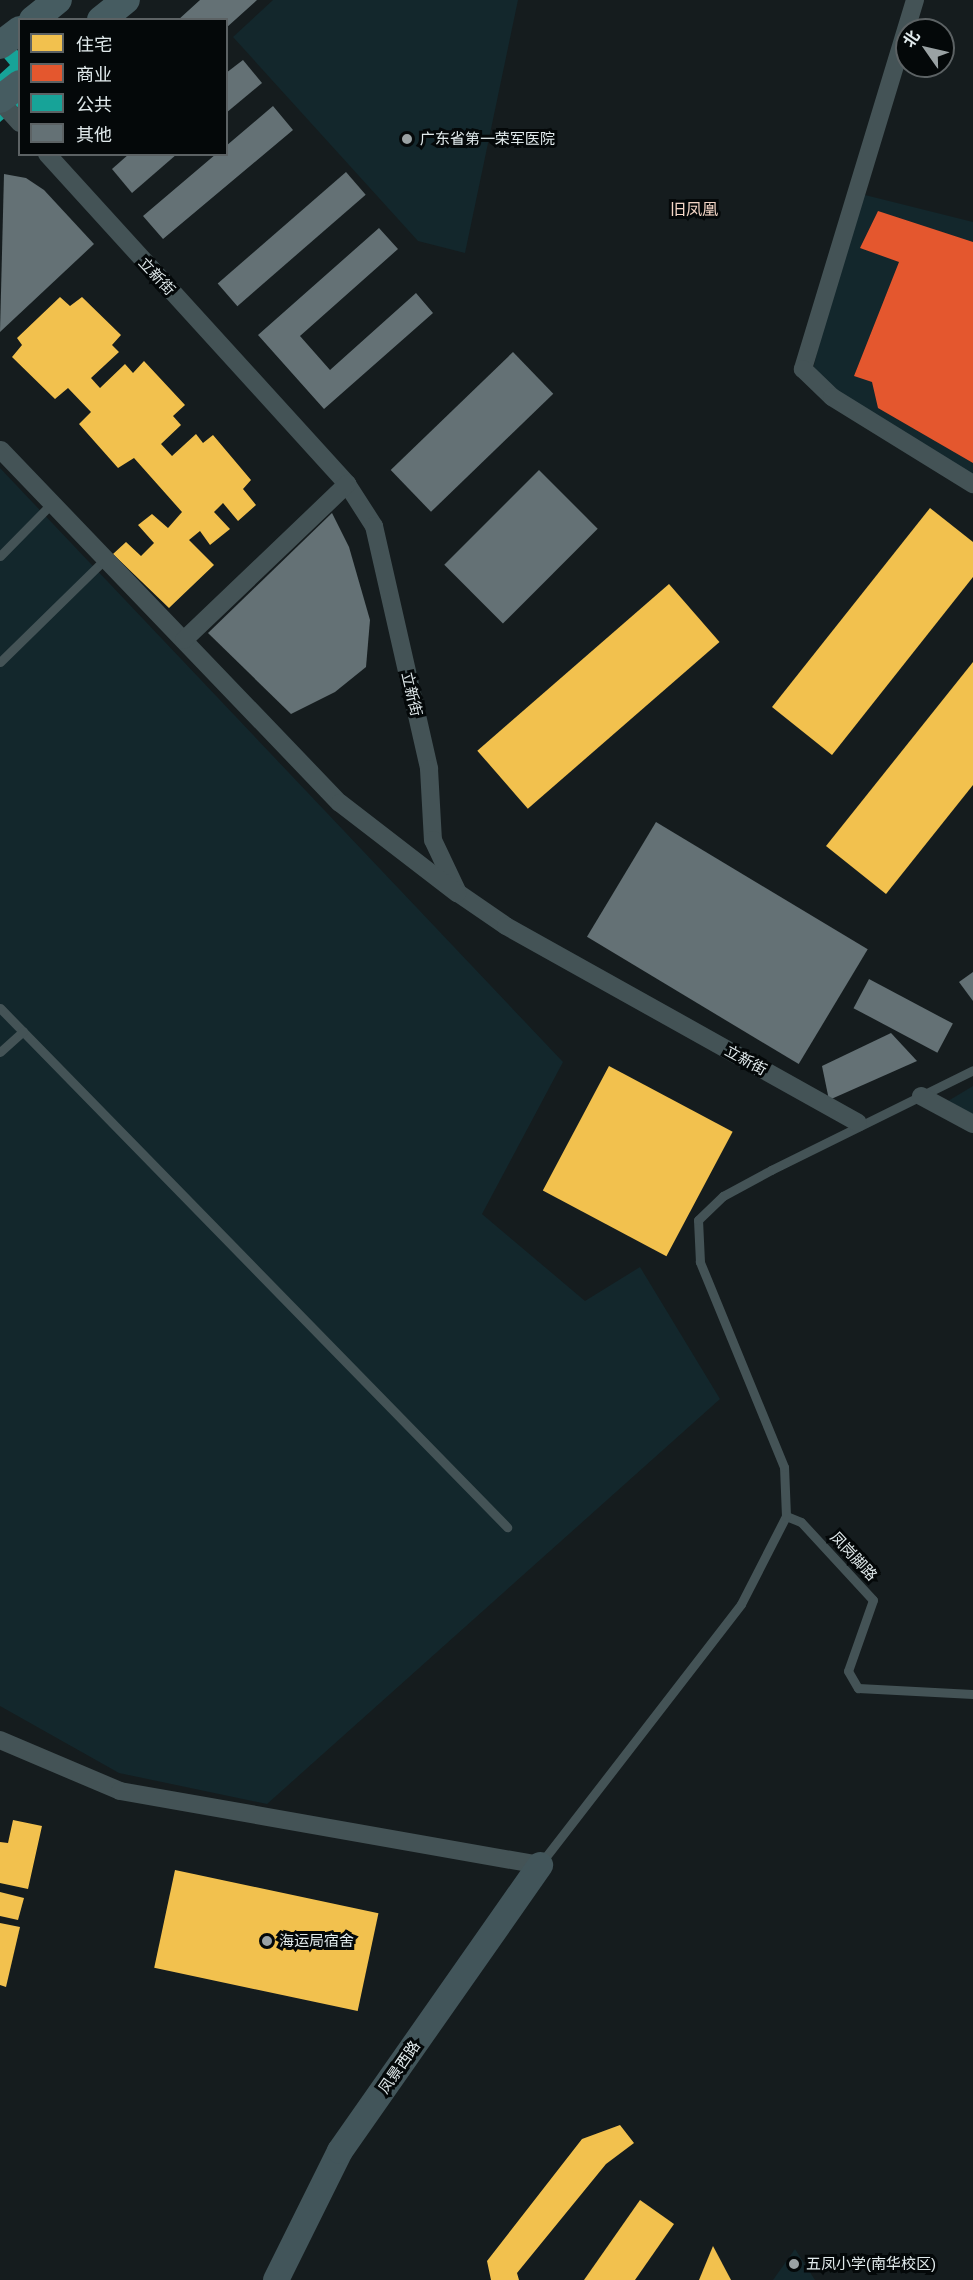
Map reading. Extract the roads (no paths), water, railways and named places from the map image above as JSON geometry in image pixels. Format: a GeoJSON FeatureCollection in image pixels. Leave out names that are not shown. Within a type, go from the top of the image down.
{"type":"FeatureCollection","features":[{"type":"Feature","properties":{"kind":"main road"},"geometry":{"type":"LineString","coordinates":[[36,18],[58,0]]}},
{"type":"Feature","properties":{"kind":"main road"},"geometry":{"type":"LineString","coordinates":[[104,18],[126,0]]}},
{"type":"Feature","properties":{"kind":"main road"},"geometry":{"type":"LineString","coordinates":[[0,45],[18,32]]}},
{"type":"Feature","properties":{"kind":"main road"},"geometry":{"type":"LineString","coordinates":[[0,100],[18,86]]}},
{"type":"Feature","properties":{"kind":"street"},"geometry":{"type":"LineString","coordinates":[[915,0],[803,369],[832,397],[973,484]]}},
{"type":"Feature","properties":{"kind":"street"},"geometry":{"type":"LineString","coordinates":[[0,100],[18,121]]}},
{"type":"Feature","properties":{"kind":"street","name":"立新街"},"geometry":{"type":"LineString","coordinates":[[49,156],[347,483],[374,526],[429,769],[433,840],[458,893],[506,926],[858,1123]]}},
{"type":"Feature","properties":{"kind":"street"},"geometry":{"type":"LineString","coordinates":[[0,450],[340,803],[458,893]]}},
{"type":"Feature","properties":{"kind":"street"},"geometry":{"type":"LineString","coordinates":[[184,640],[347,483]]}},
{"type":"Feature","properties":{"kind":"street"},"geometry":{"type":"LineString","coordinates":[[921,1096],[973,1124]]}},
{"type":"Feature","properties":{"kind":"street"},"geometry":{"type":"LineString","coordinates":[[0,1740],[120,1791],[540,1865]]}},
{"type":"Feature","properties":{"kind":"street","name":"凤景西路"},"geometry":{"type":"LineString","coordinates":[[276,2280],[340,2151],[540,1865]]}},
{"type":"Feature","properties":{"kind":"lane"},"geometry":{"type":"LineString","coordinates":[[0,556],[52,503]]}},
{"type":"Feature","properties":{"kind":"lane"},"geometry":{"type":"LineString","coordinates":[[0,662],[105,559]]}},
{"type":"Feature","properties":{"kind":"lane"},"geometry":{"type":"LineString","coordinates":[[0,1008],[507,1527]]}},
{"type":"Feature","properties":{"kind":"lane"},"geometry":{"type":"LineString","coordinates":[[0,1052],[23,1031]]}},
{"type":"Feature","properties":{"kind":"lane"},"geometry":{"type":"LineString","coordinates":[[540,1865],[741,1604],[786,1516],[784,1467],[700,1262],[698,1220],[723,1196],[858,1123],[921,1096],[973,1070]]}},
{"type":"Feature","properties":{"kind":"lane","name":"凤岗脚路"},"geometry":{"type":"LineString","coordinates":[[786,1516],[801,1522],[873,1600],[848,1671],[858,1688],[973,1694]]}},
{"type":"Feature","properties":{"kind":"place","name":"广东省第一荣军医院"},"geometry":{"type":"Point","coordinates":[407,139]}},
{"type":"Feature","properties":{"kind":"place","name":"海运局宿舍"},"geometry":{"type":"Point","coordinates":[267,1941]}},
{"type":"Feature","properties":{"kind":"place","name":"五凤小学(南华校区)"},"geometry":{"type":"Point","coordinates":[794,2264]}},
{"type":"Feature","properties":{"kind":"district","name":"旧凤凰"},"geometry":{"type":"Point","coordinates":[694,210]}}]}
